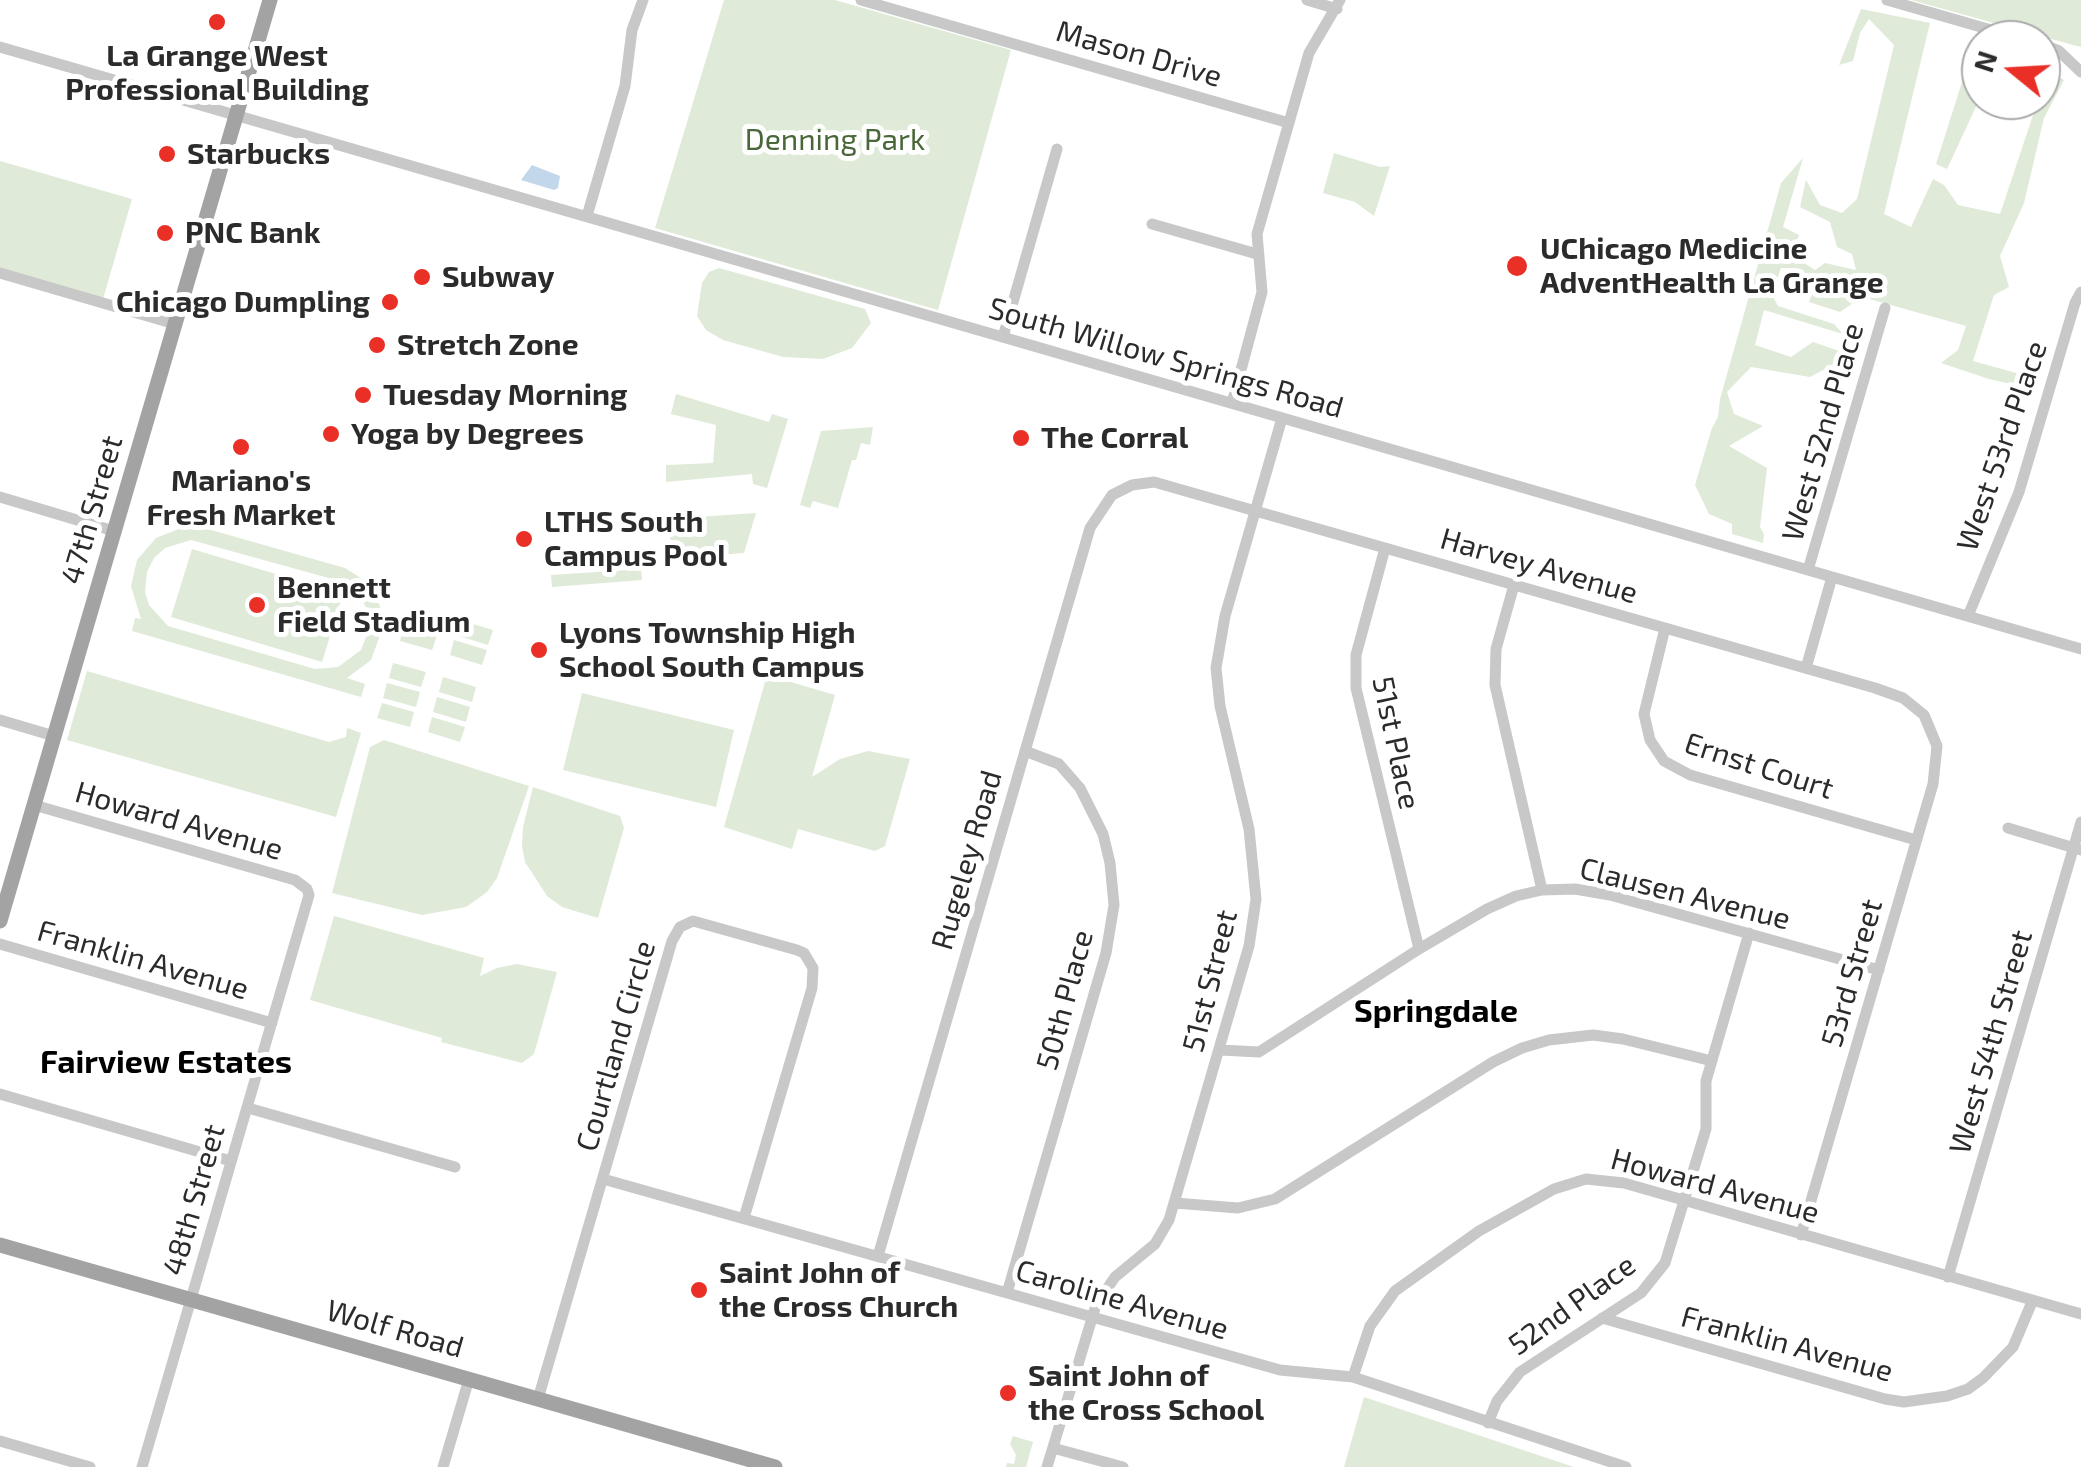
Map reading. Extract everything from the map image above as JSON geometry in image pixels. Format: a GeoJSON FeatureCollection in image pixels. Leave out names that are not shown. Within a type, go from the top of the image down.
{"type":"FeatureCollection","features":[{"type":"Feature","properties":{"kind":"main road","name":"47th Street"},"geometry":{"type":"LineString","coordinates":[[0,921],[270,0]]}},
{"type":"Feature","properties":{"kind":"main road","name":"Wolf Road"},"geometry":{"type":"LineString","coordinates":[[0,1245],[775,1467]]}},
{"type":"Feature","properties":{"kind":"street"},"geometry":{"type":"LineString","coordinates":[[586,216],[625,86],[632,30],[643,0]]}},
{"type":"Feature","properties":{"kind":"street"},"geometry":{"type":"LineString","coordinates":[[1232,403],[1262,292],[1256,234],[1314,42],[1339,4],[1307,0]]}},
{"type":"Feature","properties":{"kind":"street"},"geometry":{"type":"LineString","coordinates":[[1888,0],[1961,21]]}},
{"type":"Feature","properties":{"kind":"street","name":"Mason Drive"},"geometry":{"type":"LineString","coordinates":[[868,1],[1289,123]]}},
{"type":"Feature","properties":{"kind":"street","name":"South Willow Springs Road"},"geometry":{"type":"LineString","coordinates":[[0,47],[2081,649]]}},
{"type":"Feature","properties":{"kind":"street"},"geometry":{"type":"LineString","coordinates":[[2061,54],[2081,72]]}},
{"type":"Feature","properties":{"kind":"street"},"geometry":{"type":"LineString","coordinates":[[1003,337],[1057,149]]}},
{"type":"Feature","properties":{"kind":"street"},"geometry":{"type":"LineString","coordinates":[[1152,224],[1257,254]]}},
{"type":"Feature","properties":{"kind":"street"},"geometry":{"type":"LineString","coordinates":[[0,273],[175,324]]}},
{"type":"Feature","properties":{"kind":"street","name":"West 53rd Place"},"geometry":{"type":"LineString","coordinates":[[1968,616],[2019,492],[2081,292]]}},
{"type":"Feature","properties":{"kind":"street","name":"West 52nd Place"},"geometry":{"type":"LineString","coordinates":[[1808,570],[1885,308]]}},
{"type":"Feature","properties":{"kind":"street","name":"51st Street"},"geometry":{"type":"LineString","coordinates":[[1047,1467],[1090,1318],[1116,1277],[1156,1244],[1175,1203],[1249,946],[1256,899],[1249,829],[1220,706],[1216,668],[1219,636],[1282,418]]}},
{"type":"Feature","properties":{"kind":"street","name":"Harvey Avenue"},"geometry":{"type":"LineString","coordinates":[[1123,489],[1154,482],[1806,668],[1903,698],[1930,725]]}},
{"type":"Feature","properties":{"kind":"street","name":"Rugeley Road"},"geometry":{"type":"LineString","coordinates":[[878,1256],[1090,528],[1104,504],[1123,489]]}},
{"type":"Feature","properties":{"kind":"street"},"geometry":{"type":"LineString","coordinates":[[0,497],[114,530]]}},
{"type":"Feature","properties":{"kind":"street","name":"51st Place"},"geometry":{"type":"LineString","coordinates":[[1385,548],[1360,637],[1356,688],[1419,949]]}},
{"type":"Feature","properties":{"kind":"street"},"geometry":{"type":"LineString","coordinates":[[1806,668],[1832,577]]}},
{"type":"Feature","properties":{"kind":"street"},"geometry":{"type":"LineString","coordinates":[[1514,584],[1496,648],[1494,685],[1542,890]]}},
{"type":"Feature","properties":{"kind":"street","name":"Ernst Court"},"geometry":{"type":"LineString","coordinates":[[1665,628],[1644,714],[1650,740],[1664,761],[1690,775],[1916,840]]}},
{"type":"Feature","properties":{"kind":"street"},"geometry":{"type":"LineString","coordinates":[[0,720],[54,736]]}},
{"type":"Feature","properties":{"kind":"street","name":"53rd Street"},"geometry":{"type":"LineString","coordinates":[[1802,1235],[1936,770],[1937,746],[1930,725]]}},
{"type":"Feature","properties":{"kind":"street","name":"50th Place"},"geometry":{"type":"LineString","coordinates":[[1006,1293],[1106,953],[1114,905],[1103,834],[1080,788],[1058,764],[1025,751]]}},
{"type":"Feature","properties":{"kind":"street","name":"Howard Avenue"},"geometry":{"type":"LineString","coordinates":[[34,805],[294,880],[308,889]]}},
{"type":"Feature","properties":{"kind":"street","name":"West 54th Street"},"geometry":{"type":"LineString","coordinates":[[1948,1276],[2077,849],[2081,822]]}},
{"type":"Feature","properties":{"kind":"street"},"geometry":{"type":"LineString","coordinates":[[2008,828],[2077,849]]}},
{"type":"Feature","properties":{"kind":"street","name":"48th Street"},"geometry":{"type":"LineString","coordinates":[[142,1467],[307,906],[308,889]]}},
{"type":"Feature","properties":{"kind":"street","name":"Clausen Avenue"},"geometry":{"type":"LineString","coordinates":[[1220,1050],[1259,1052],[1487,909],[1542,890],[1575,889],[1610,895],[1879,970]]}},
{"type":"Feature","properties":{"kind":"street","name":"Courtland Circle"},"geometry":{"type":"LineString","coordinates":[[538,1399],[672,941],[686,923],[702,922],[797,950],[804,953],[812,968],[812,988],[744,1218]]}},
{"type":"Feature","properties":{"kind":"street","name":"52nd Place"},"geometry":{"type":"LineString","coordinates":[[1488,1423],[1497,1401],[1520,1372],[1641,1293],[1656,1278],[1672,1246],[1706,1130],[1706,1081],[1748,933]]}},
{"type":"Feature","properties":{"kind":"street","name":"Franklin Avenue"},"geometry":{"type":"LineString","coordinates":[[0,944],[272,1023]]}},
{"type":"Feature","properties":{"kind":"street"},"geometry":{"type":"LineString","coordinates":[[1175,1203],[1238,1208],[1275,1199],[1492,1062],[1548,1040],[1608,1037],[1712,1061]]}},
{"type":"Feature","properties":{"kind":"street"},"geometry":{"type":"LineString","coordinates":[[0,1094],[232,1161]]}},
{"type":"Feature","properties":{"kind":"street"},"geometry":{"type":"LineString","coordinates":[[248,1108],[455,1167]]}},
{"type":"Feature","properties":{"kind":"street","name":"Caroline Avenue"},"geometry":{"type":"LineString","coordinates":[[603,1179],[1280,1370],[1353,1378],[1626,1467]]}},
{"type":"Feature","properties":{"kind":"street","name":"Howard Avenue"},"geometry":{"type":"LineString","coordinates":[[1353,1378],[1370,1326],[1395,1290],[1480,1231],[1571,1182],[1606,1180],[2081,1314]]}},
{"type":"Feature","properties":{"kind":"street","name":"Franklin Avenue"},"geometry":{"type":"LineString","coordinates":[[1602,1318],[1885,1400],[1904,1402],[1947,1396],[1968,1389],[1983,1378],[2013,1348],[2032,1302]]}},
{"type":"Feature","properties":{"kind":"street"},"geometry":{"type":"LineString","coordinates":[[443,1467],[469,1379]]}},
{"type":"Feature","properties":{"kind":"street"},"geometry":{"type":"LineString","coordinates":[[0,1441],[90,1467]]}},
{"type":"Feature","properties":{"kind":"street"},"geometry":{"type":"LineString","coordinates":[[1053,1448],[1123,1467]]}},
{"type":"Feature","properties":{"kind":"green space","name":"Denning Park"},"geometry":{"type":"Polygon","coordinates":[[[724,0],[835,0],[1011,50],[938,310],[655,228],[724,0]]]}},
{"type":"Feature","properties":{"kind":"green space"},"geometry":{"type":"Polygon","coordinates":[[[1911,0],[2081,0],[2081,47],[2061,42],[2061,20],[1983,20],[1911,0]]]}},
{"type":"Feature","properties":{"kind":"green space"},"geometry":{"type":"Polygon","coordinates":[[[1861,9],[1930,23],[1884,214],[1911,227],[1933,179],[1944,185],[1958,205],[2000,214],[2031,120],[2044,120],[2024,203],[2000,256],[2009,287],[1994,295],[1973,361],[2038,379],[2034,389],[1941,363],[1958,350],[1966,326],[1862,297],[1840,312],[1809,302],[1817,279],[1792,268],[1781,268],[1772,295],[1778,306],[1834,324],[1843,334],[1764,310],[1755,345],[1791,357],[1813,342],[1839,351],[1836,363],[1810,377],[1751,367],[1727,392],[1734,414],[1763,426],[1729,446],[1767,468],[1760,527],[1763,543],[1732,534],[1732,524],[1709,514],[1695,485],[1718,417],[1781,183],[1803,158],[1783,227],[1799,235],[1792,255],[1815,270],[1825,263],[1856,270],[1852,254],[1837,247],[1830,222],[1800,207],[1806,180],[1820,205],[1842,213],[1857,199],[1894,45],[1869,19],[1860,33],[1853,61],[1839,65],[1861,9]]]}},
{"type":"Feature","properties":{"kind":"green space"},"geometry":{"type":"Polygon","coordinates":[[[1961,85],[1961,120],[1970,120],[1947,169],[1936,164],[1961,85]]]}},
{"type":"Feature","properties":{"kind":"green space"},"geometry":{"type":"Polygon","coordinates":[[[1334,153],[1380,167],[1390,166],[1374,216],[1355,202],[1323,193],[1334,153]]]}},
{"type":"Feature","properties":{"kind":"green space"},"geometry":{"type":"Polygon","coordinates":[[[0,161],[132,199],[103,299],[0,270],[0,161]]]}},
{"type":"Feature","properties":{"kind":"green space"},"geometry":{"type":"Polygon","coordinates":[[[719,268],[865,309],[871,323],[852,348],[823,359],[783,357],[723,340],[706,330],[697,316],[702,283],[709,272],[719,268]]]}},
{"type":"Feature","properties":{"kind":"green space"},"geometry":{"type":"Polygon","coordinates":[[[676,394],[769,422],[772,414],[788,419],[767,488],[753,484],[752,474],[666,482],[666,465],[713,463],[716,425],[671,414],[676,394]]]}},
{"type":"Feature","properties":{"kind":"green space"},"geometry":{"type":"Polygon","coordinates":[[[873,427],[870,445],[861,443],[856,460],[852,460],[838,508],[813,501],[810,508],[800,505],[821,431],[873,427]]]}},
{"type":"Feature","properties":{"kind":"green space"},"geometry":{"type":"Polygon","coordinates":[[[756,513],[744,553],[672,558],[669,519],[756,513]]]}},
{"type":"Feature","properties":{"kind":"green space"},"geometry":{"type":"Polygon","coordinates":[[[186,526],[211,530],[345,568],[364,580],[380,606],[382,630],[371,660],[347,678],[365,684],[361,697],[132,631],[135,618],[141,619],[131,586],[137,560],[156,538],[186,526]],[[191,540],[165,548],[154,558],[147,572],[145,592],[149,605],[168,626],[315,669],[338,667],[361,650],[368,632],[368,612],[362,599],[336,580],[191,540]]]}},
{"type":"Feature","properties":{"kind":"green space","name":"Bennett Field Stadium"},"geometry":{"type":"Polygon","coordinates":[[[192,549],[343,594],[322,662],[171,617],[192,549]]]}},
{"type":"Feature","properties":{"kind":"green space"},"geometry":{"type":"Polygon","coordinates":[[[641,569],[642,580],[552,587],[551,575],[641,569]]]}},
{"type":"Feature","properties":{"kind":"green space"},"geometry":{"type":"Polygon","coordinates":[[[410,606],[442,615],[438,630],[405,621],[410,606]]]}},
{"type":"Feature","properties":{"kind":"green space"},"geometry":{"type":"Polygon","coordinates":[[[460,620],[493,630],[488,645],[456,635],[460,620]]]}},
{"type":"Feature","properties":{"kind":"green space"},"geometry":{"type":"Polygon","coordinates":[[[404,626],[437,635],[432,650],[400,641],[404,626]]]}},
{"type":"Feature","properties":{"kind":"green space"},"geometry":{"type":"Polygon","coordinates":[[[454,640],[487,650],[482,665],[450,655],[454,640]]]}},
{"type":"Feature","properties":{"kind":"green space"},"geometry":{"type":"Polygon","coordinates":[[[393,663],[426,672],[421,687],[389,678],[393,663]]]}},
{"type":"Feature","properties":{"kind":"green space"},"geometry":{"type":"Polygon","coordinates":[[[87,671],[329,742],[346,737],[347,728],[361,733],[336,817],[67,740],[87,671]]]}},
{"type":"Feature","properties":{"kind":"green space"},"geometry":{"type":"Polygon","coordinates":[[[767,675],[835,695],[812,777],[840,759],[868,751],[910,759],[885,846],[875,851],[798,829],[792,849],[724,827],[767,675]]]}},
{"type":"Feature","properties":{"kind":"green space"},"geometry":{"type":"Polygon","coordinates":[[[443,677],[476,687],[472,702],[439,692],[443,677]]]}},
{"type":"Feature","properties":{"kind":"green space"},"geometry":{"type":"Polygon","coordinates":[[[387,683],[420,692],[416,707],[383,698],[387,683]]]}},
{"type":"Feature","properties":{"kind":"green space"},"geometry":{"type":"Polygon","coordinates":[[[582,693],[734,730],[716,807],[563,770],[582,693]]]}},
{"type":"Feature","properties":{"kind":"green space"},"geometry":{"type":"Polygon","coordinates":[[[437,697],[470,707],[466,722],[433,712],[437,697]]]}},
{"type":"Feature","properties":{"kind":"green space"},"geometry":{"type":"Polygon","coordinates":[[[382,703],[414,712],[410,727],[377,718],[382,703]]]}},
{"type":"Feature","properties":{"kind":"green space"},"geometry":{"type":"Polygon","coordinates":[[[432,717],[465,727],[460,742],[428,732],[432,717]]]}},
{"type":"Feature","properties":{"kind":"green space"},"geometry":{"type":"Polygon","coordinates":[[[384,740],[529,786],[497,878],[487,892],[466,907],[422,915],[332,893],[370,747],[384,740]]]}},
{"type":"Feature","properties":{"kind":"green space"},"geometry":{"type":"Polygon","coordinates":[[[533,787],[620,816],[624,828],[598,918],[562,907],[547,896],[525,862],[523,827],[533,787]]]}},
{"type":"Feature","properties":{"kind":"green space"},"geometry":{"type":"Polygon","coordinates":[[[334,916],[484,958],[480,976],[517,964],[557,972],[534,1054],[522,1063],[310,1000],[334,916]]]}},
{"type":"Feature","properties":{"kind":"green space"},"geometry":{"type":"Polygon","coordinates":[[[1364,1397],[1574,1467],[1344,1467],[1364,1397]]]}},
{"type":"Feature","properties":{"kind":"green space"},"geometry":{"type":"Polygon","coordinates":[[[1013,1436],[1033,1442],[1026,1467],[1006,1467],[1007,1463],[1014,1464],[1016,1455],[1010,1444],[1013,1436]]]}},
{"type":"Feature","properties":{"kind":"water"},"geometry":{"type":"Polygon","coordinates":[[[532,165],[560,176],[558,188],[521,180],[532,165]]]}},
{"type":"Feature","properties":{"kind":"place","name":"La Grange West Professional Building"},"geometry":{"type":"Point","coordinates":[217,22]}},
{"type":"Feature","properties":{"kind":"place","name":"Starbucks"},"geometry":{"type":"Point","coordinates":[167,154]}},
{"type":"Feature","properties":{"kind":"place","name":"PNC Bank"},"geometry":{"type":"Point","coordinates":[165,233]}},
{"type":"Feature","properties":{"kind":"place","name":"UChicago Medicine AdventHealth La Grange"},"geometry":{"type":"Point","coordinates":[1517,266]}},
{"type":"Feature","properties":{"kind":"place","name":"Subway"},"geometry":{"type":"Point","coordinates":[422,277]}},
{"type":"Feature","properties":{"kind":"place","name":"Chicago Dumpling"},"geometry":{"type":"Point","coordinates":[390,302]}},
{"type":"Feature","properties":{"kind":"place","name":"Stretch Zone"},"geometry":{"type":"Point","coordinates":[377,345]}},
{"type":"Feature","properties":{"kind":"place","name":"Tuesday Morning"},"geometry":{"type":"Point","coordinates":[363,395]}},
{"type":"Feature","properties":{"kind":"place","name":"Yoga by Degrees"},"geometry":{"type":"Point","coordinates":[331,434]}},
{"type":"Feature","properties":{"kind":"place","name":"The Corral"},"geometry":{"type":"Point","coordinates":[1021,438]}},
{"type":"Feature","properties":{"kind":"place","name":"Mariano's Fresh Market"},"geometry":{"type":"Point","coordinates":[241,447]}},
{"type":"Feature","properties":{"kind":"place","name":"LTHS South Campus Pool"},"geometry":{"type":"Point","coordinates":[524,539]}},
{"type":"Feature","properties":{"kind":"place","name":"Bennett Field Stadium"},"geometry":{"type":"Point","coordinates":[257,605]}},
{"type":"Feature","properties":{"kind":"place","name":"Lyons Township High School South Campus"},"geometry":{"type":"Point","coordinates":[539,650]}},
{"type":"Feature","properties":{"kind":"place","name":"Saint John of the Cross Church"},"geometry":{"type":"Point","coordinates":[699,1290]}},
{"type":"Feature","properties":{"kind":"place","name":"Saint John of the Cross School"},"geometry":{"type":"Point","coordinates":[1008,1393]}},
{"type":"Feature","properties":{"kind":"district","name":"Springdale"},"geometry":{"type":"Point","coordinates":[1436,1011]}},
{"type":"Feature","properties":{"kind":"district","name":"Fairview Estates"},"geometry":{"type":"Point","coordinates":[166,1062]}}]}
